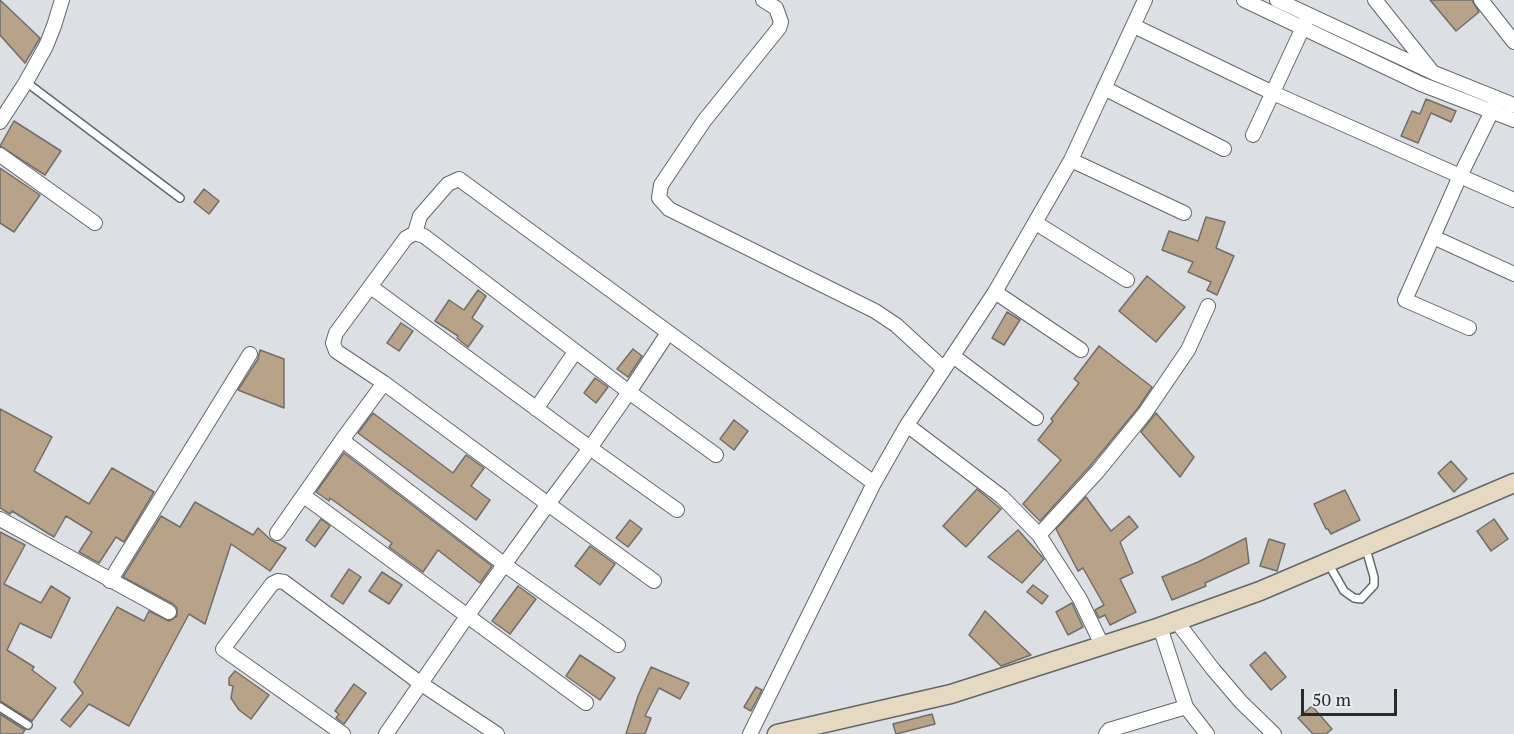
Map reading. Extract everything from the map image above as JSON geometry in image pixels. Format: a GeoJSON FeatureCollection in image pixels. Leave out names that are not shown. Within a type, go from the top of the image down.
{"type":"FeatureCollection","features":[{"type":"Feature","properties":{"kind":"main road"},"geometry":{"type":"LineString","coordinates":[[777,734],[951,694],[1169,625],[1260,591],[1514,483]]}},
{"type":"Feature","properties":{"kind":"street"},"geometry":{"type":"LineString","coordinates":[[0,122],[46,46],[62,0]]}},
{"type":"Feature","properties":{"kind":"street"},"geometry":{"type":"LineString","coordinates":[[764,0],[776,8],[781,22],[779,28],[704,121],[661,185],[659,198],[669,209],[875,311],[896,325],[944,369]]}},
{"type":"Feature","properties":{"kind":"street"},"geometry":{"type":"LineString","coordinates":[[750,734],[874,483],[907,425],[995,292],[1071,160],[1145,0]]}},
{"type":"Feature","properties":{"kind":"street"},"geometry":{"type":"LineString","coordinates":[[1244,0],[1421,84],[1514,120]]}},
{"type":"Feature","properties":{"kind":"street"},"geometry":{"type":"LineString","coordinates":[[1277,0],[1434,74],[1514,105]]}},
{"type":"Feature","properties":{"kind":"street"},"geometry":{"type":"LineString","coordinates":[[1375,0],[1434,74]]}},
{"type":"Feature","properties":{"kind":"street"},"geometry":{"type":"LineString","coordinates":[[1481,0],[1514,42]]}},
{"type":"Feature","properties":{"kind":"street"},"geometry":{"type":"LineString","coordinates":[[1253,135],[1309,14]]}},
{"type":"Feature","properties":{"kind":"street"},"geometry":{"type":"LineString","coordinates":[[1134,26],[1273,93],[1514,200]]}},
{"type":"Feature","properties":{"kind":"street"},"geometry":{"type":"LineString","coordinates":[[1104,88],[1224,149]]}},
{"type":"Feature","properties":{"kind":"street"},"geometry":{"type":"LineString","coordinates":[[1469,328],[1405,300],[1460,176],[1498,99]]}},
{"type":"Feature","properties":{"kind":"street"},"geometry":{"type":"LineString","coordinates":[[0,155],[95,223]]}},
{"type":"Feature","properties":{"kind":"street"},"geometry":{"type":"LineString","coordinates":[[1071,160],[1184,213]]}},
{"type":"Feature","properties":{"kind":"street"},"geometry":{"type":"LineString","coordinates":[[654,581],[384,383],[336,351],[333,343],[336,333],[406,238],[415,233],[420,216],[448,184],[459,180],[874,483]]}},
{"type":"Feature","properties":{"kind":"street"},"geometry":{"type":"LineString","coordinates":[[1036,223],[1127,280]]}},
{"type":"Feature","properties":{"kind":"street"},"geometry":{"type":"LineString","coordinates":[[415,233],[424,236],[575,352],[716,455]]}},
{"type":"Feature","properties":{"kind":"street"},"geometry":{"type":"LineString","coordinates":[[1434,237],[1514,274]]}},
{"type":"Feature","properties":{"kind":"street"},"geometry":{"type":"LineString","coordinates":[[371,287],[677,510]]}},
{"type":"Feature","properties":{"kind":"street"},"geometry":{"type":"LineString","coordinates":[[995,292],[1081,350]]}},
{"type":"Feature","properties":{"kind":"street"},"geometry":{"type":"LineString","coordinates":[[1039,535],[1098,471],[1145,413],[1188,350],[1208,306]]}},
{"type":"Feature","properties":{"kind":"street"},"geometry":{"type":"LineString","coordinates":[[386,734],[468,615],[590,448],[668,333]]}},
{"type":"Feature","properties":{"kind":"street"},"geometry":{"type":"LineString","coordinates":[[536,409],[575,352]]}},
{"type":"Feature","properties":{"kind":"street"},"geometry":{"type":"LineString","coordinates":[[110,581],[250,354]]}},
{"type":"Feature","properties":{"kind":"street"},"geometry":{"type":"LineString","coordinates":[[953,356],[1036,418]]}},
{"type":"Feature","properties":{"kind":"street"},"geometry":{"type":"LineString","coordinates":[[277,532],[384,383]]}},
{"type":"Feature","properties":{"kind":"street"},"geometry":{"type":"LineString","coordinates":[[907,425],[1002,497],[1039,535],[1080,599],[1103,647]]}},
{"type":"Feature","properties":{"kind":"street"},"geometry":{"type":"LineString","coordinates":[[342,440],[505,565],[618,645]]}},
{"type":"Feature","properties":{"kind":"street"},"geometry":{"type":"LineString","coordinates":[[304,496],[586,703]]}},
{"type":"Feature","properties":{"kind":"street"},"geometry":{"type":"LineString","coordinates":[[0,519],[169,612]]}},
{"type":"Feature","properties":{"kind":"street"},"geometry":{"type":"LineString","coordinates":[[343,734],[223,649],[272,584],[278,581],[284,582],[420,683],[497,734]]}},
{"type":"Feature","properties":{"kind":"street"},"geometry":{"type":"LineString","coordinates":[[1169,625],[1186,707],[1207,734]]}},
{"type":"Feature","properties":{"kind":"street"},"geometry":{"type":"LineString","coordinates":[[1169,625],[1274,734]]}},
{"type":"Feature","properties":{"kind":"street"},"geometry":{"type":"LineString","coordinates":[[1106,734],[1109,730],[1186,707]]}},
{"type":"Feature","properties":{"kind":"lane"},"geometry":{"type":"LineString","coordinates":[[26,82],[180,198]]}},
{"type":"Feature","properties":{"kind":"lane"},"geometry":{"type":"LineString","coordinates":[[1327,562],[1344,591],[1354,598],[1361,599],[1374,585],[1366,546]]}},
{"type":"Feature","properties":{"kind":"lane"},"geometry":{"type":"LineString","coordinates":[[0,707],[28,725]]}},
{"type":"Feature","properties":{"kind":"building"},"geometry":{"type":"Polygon","coordinates":[[[0,0],[40,38],[25,63],[0,35],[0,0]]]}},
{"type":"Feature","properties":{"kind":"building"},"geometry":{"type":"Polygon","coordinates":[[[1430,0],[1472,0],[1479,12],[1456,31],[1430,0]]]}},
{"type":"Feature","properties":{"kind":"building"},"geometry":{"type":"Polygon","coordinates":[[[1426,99],[1456,111],[1451,122],[1431,113],[1418,143],[1401,136],[1412,111],[1420,114],[1426,99]]]}},
{"type":"Feature","properties":{"kind":"building"},"geometry":{"type":"Polygon","coordinates":[[[14,121],[61,151],[45,175],[0,146],[14,121]]]}},
{"type":"Feature","properties":{"kind":"building"},"geometry":{"type":"Polygon","coordinates":[[[0,168],[40,195],[14,232],[0,223],[0,168]]]}},
{"type":"Feature","properties":{"kind":"building"},"geometry":{"type":"Polygon","coordinates":[[[204,189],[219,201],[209,214],[194,202],[204,189]]]}},
{"type":"Feature","properties":{"kind":"building"},"geometry":{"type":"Polygon","coordinates":[[[1206,217],[1225,222],[1216,248],[1234,256],[1217,295],[1207,290],[1211,282],[1188,272],[1193,262],[1162,250],[1169,231],[1198,241],[1206,217]]]}},
{"type":"Feature","properties":{"kind":"building"},"geometry":{"type":"Polygon","coordinates":[[[1147,276],[1185,307],[1156,342],[1119,311],[1147,276]]]}},
{"type":"Feature","properties":{"kind":"building"},"geometry":{"type":"Polygon","coordinates":[[[478,290],[486,296],[472,318],[483,326],[468,347],[457,338],[458,336],[435,321],[449,300],[464,310],[478,290]]]}},
{"type":"Feature","properties":{"kind":"building"},"geometry":{"type":"Polygon","coordinates":[[[1007,312],[1020,320],[1004,345],[992,338],[1007,312]]]}},
{"type":"Feature","properties":{"kind":"building"},"geometry":{"type":"Polygon","coordinates":[[[401,323],[413,331],[399,351],[387,343],[401,323]]]}},
{"type":"Feature","properties":{"kind":"building"},"geometry":{"type":"Polygon","coordinates":[[[1099,346],[1152,387],[1138,408],[1091,465],[1040,521],[1023,504],[1061,460],[1038,440],[1079,383],[1074,379],[1099,346]]]}},
{"type":"Feature","properties":{"kind":"building"},"geometry":{"type":"Polygon","coordinates":[[[633,349],[642,356],[628,377],[617,369],[633,349]]]}},
{"type":"Feature","properties":{"kind":"building"},"geometry":{"type":"Polygon","coordinates":[[[260,350],[284,359],[284,408],[238,390],[258,359],[260,350]]]}},
{"type":"Feature","properties":{"kind":"building"},"geometry":{"type":"Polygon","coordinates":[[[595,378],[608,387],[596,403],[584,393],[595,378]]]}},
{"type":"Feature","properties":{"kind":"building"},"geometry":{"type":"Polygon","coordinates":[[[0,409],[52,437],[34,471],[89,504],[112,468],[154,492],[124,542],[116,537],[99,563],[79,552],[92,532],[66,516],[54,537],[12,511],[10,514],[0,508],[0,409]]]}},
{"type":"Feature","properties":{"kind":"building"},"geometry":{"type":"Polygon","coordinates":[[[373,413],[453,473],[466,455],[484,468],[471,486],[490,500],[476,520],[358,433],[373,413]]]}},
{"type":"Feature","properties":{"kind":"building"},"geometry":{"type":"Polygon","coordinates":[[[1156,413],[1194,457],[1180,477],[1141,432],[1156,413]]]}},
{"type":"Feature","properties":{"kind":"building"},"geometry":{"type":"Polygon","coordinates":[[[734,420],[748,431],[734,450],[720,439],[734,420]]]}},
{"type":"Feature","properties":{"kind":"building"},"geometry":{"type":"Polygon","coordinates":[[[344,453],[492,566],[480,583],[438,550],[423,572],[389,547],[392,543],[330,498],[329,501],[316,492],[344,453]]]}},
{"type":"Feature","properties":{"kind":"building"},"geometry":{"type":"Polygon","coordinates":[[[1451,461],[1467,479],[1454,492],[1438,473],[1451,461]]]}},
{"type":"Feature","properties":{"kind":"building"},"geometry":{"type":"Polygon","coordinates":[[[977,489],[1001,509],[966,547],[943,526],[977,489]]]}},
{"type":"Feature","properties":{"kind":"building"},"geometry":{"type":"Polygon","coordinates":[[[1345,490],[1360,520],[1331,534],[1326,529],[1314,504],[1345,490]]]}},
{"type":"Feature","properties":{"kind":"building"},"geometry":{"type":"Polygon","coordinates":[[[1086,497],[1111,531],[1129,516],[1138,527],[1120,542],[1133,573],[1120,579],[1136,612],[1110,625],[1105,615],[1099,618],[1095,610],[1104,605],[1083,568],[1078,571],[1056,529],[1086,497]]]}},
{"type":"Feature","properties":{"kind":"building"},"geometry":{"type":"Polygon","coordinates":[[[195,502],[253,535],[258,528],[271,540],[286,548],[270,571],[231,544],[205,624],[189,614],[129,726],[89,704],[70,727],[61,720],[83,693],[74,682],[117,607],[144,621],[149,611],[169,621],[177,616],[177,608],[173,604],[123,577],[161,516],[180,527],[195,502]]]}},
{"type":"Feature","properties":{"kind":"building"},"geometry":{"type":"Polygon","coordinates":[[[321,519],[330,526],[315,547],[306,540],[321,519]]]}},
{"type":"Feature","properties":{"kind":"building"},"geometry":{"type":"Polygon","coordinates":[[[1494,519],[1508,539],[1491,551],[1477,531],[1494,519]]]}},
{"type":"Feature","properties":{"kind":"building"},"geometry":{"type":"Polygon","coordinates":[[[630,520],[642,529],[628,547],[616,538],[630,520]]]}},
{"type":"Feature","properties":{"kind":"building"},"geometry":{"type":"Polygon","coordinates":[[[1018,530],[1044,559],[1022,583],[988,557],[1018,530]]]}},
{"type":"Feature","properties":{"kind":"building"},"geometry":{"type":"Polygon","coordinates":[[[0,532],[25,545],[4,584],[41,603],[51,586],[70,598],[51,638],[20,623],[7,650],[34,667],[32,670],[56,688],[32,721],[0,701],[0,532]]]}},
{"type":"Feature","properties":{"kind":"building"},"geometry":{"type":"Polygon","coordinates":[[[1246,538],[1249,563],[1205,583],[1206,586],[1172,600],[1162,577],[1246,538]]]}},
{"type":"Feature","properties":{"kind":"building"},"geometry":{"type":"Polygon","coordinates":[[[1269,539],[1285,544],[1277,571],[1260,566],[1269,539]]]}},
{"type":"Feature","properties":{"kind":"building"},"geometry":{"type":"Polygon","coordinates":[[[590,546],[615,564],[600,585],[575,566],[590,546]]]}},
{"type":"Feature","properties":{"kind":"building"},"geometry":{"type":"Polygon","coordinates":[[[349,569],[361,577],[343,604],[331,596],[349,569]]]}},
{"type":"Feature","properties":{"kind":"building"},"geometry":{"type":"Polygon","coordinates":[[[382,572],[402,585],[389,604],[369,591],[382,572]]]}},
{"type":"Feature","properties":{"kind":"building"},"geometry":{"type":"Polygon","coordinates":[[[1033,585],[1048,596],[1042,604],[1027,592],[1033,585]]]}},
{"type":"Feature","properties":{"kind":"building"},"geometry":{"type":"Polygon","coordinates":[[[518,586],[536,599],[510,634],[492,621],[518,586]]]}},
{"type":"Feature","properties":{"kind":"building"},"geometry":{"type":"Polygon","coordinates":[[[1072,603],[1083,627],[1068,635],[1056,612],[1072,603]]]}},
{"type":"Feature","properties":{"kind":"building"},"geometry":{"type":"Polygon","coordinates":[[[985,611],[1031,655],[1001,666],[969,635],[985,611]]]}},
{"type":"Feature","properties":{"kind":"building"},"geometry":{"type":"Polygon","coordinates":[[[1265,652],[1286,677],[1271,690],[1250,665],[1265,652]]]}},
{"type":"Feature","properties":{"kind":"building"},"geometry":{"type":"Polygon","coordinates":[[[580,655],[615,678],[600,700],[566,676],[580,655]]]}},
{"type":"Feature","properties":{"kind":"building"},"geometry":{"type":"Polygon","coordinates":[[[651,667],[689,683],[680,699],[659,688],[645,716],[651,718],[645,734],[626,734],[638,696],[651,667]]]}},
{"type":"Feature","properties":{"kind":"building"},"geometry":{"type":"Polygon","coordinates":[[[235,671],[269,695],[251,719],[239,710],[231,698],[233,686],[229,685],[229,678],[235,671]]]}},
{"type":"Feature","properties":{"kind":"building"},"geometry":{"type":"Polygon","coordinates":[[[354,684],[366,693],[344,724],[336,718],[339,714],[335,711],[354,684]]]}},
{"type":"Feature","properties":{"kind":"building"},"geometry":{"type":"Polygon","coordinates":[[[756,687],[762,690],[751,711],[744,707],[756,687]]]}},
{"type":"Feature","properties":{"kind":"building"},"geometry":{"type":"Polygon","coordinates":[[[1312,706],[1332,729],[1326,734],[1313,734],[1298,718],[1312,706]]]}},
{"type":"Feature","properties":{"kind":"building"},"geometry":{"type":"Polygon","coordinates":[[[0,714],[25,730],[22,734],[0,734],[0,714]]]}},
{"type":"Feature","properties":{"kind":"building"},"geometry":{"type":"Polygon","coordinates":[[[932,714],[935,724],[896,734],[893,724],[932,714]]]}}]}
